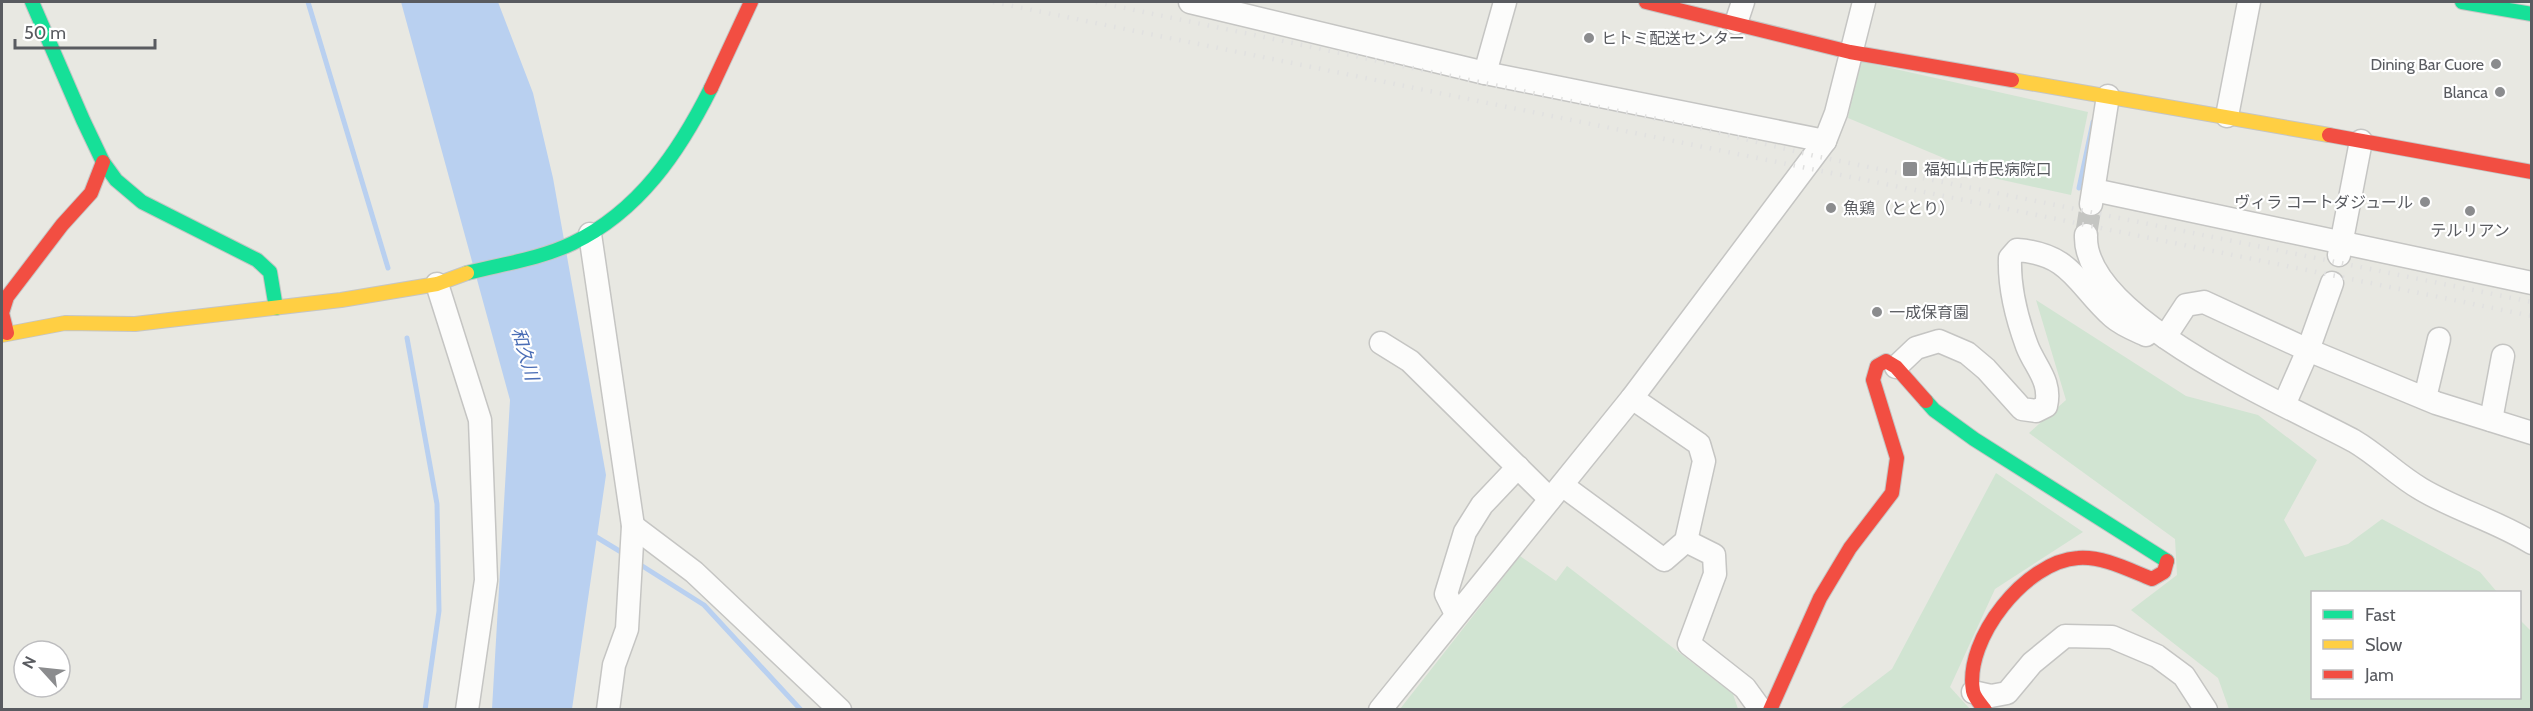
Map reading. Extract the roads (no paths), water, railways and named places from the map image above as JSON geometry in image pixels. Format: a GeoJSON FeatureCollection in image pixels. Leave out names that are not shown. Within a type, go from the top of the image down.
{"type":"FeatureCollection","features":[{"type":"Feature","properties":{"kind":"street"},"geometry":{"type":"LineString","coordinates":[[32,2],[104,162],[116,180],[142,202],[257,260],[270,272],[276,308]]}},
{"type":"Feature","properties":{"kind":"street"},"geometry":{"type":"LineString","coordinates":[[104,162],[91,193],[62,225],[7,297],[2,314],[4,334],[65,323],[135,324],[276,308],[445,280],[580,239],[639,198],[664,166],[694,117],[751,2]]}},
{"type":"Feature","properties":{"kind":"street"},"geometry":{"type":"LineString","coordinates":[[1190,2],[1485,73],[1825,141]]}},
{"type":"Feature","properties":{"kind":"street"},"geometry":{"type":"LineString","coordinates":[[1485,73],[1505,2]]}},
{"type":"Feature","properties":{"kind":"street"},"geometry":{"type":"LineString","coordinates":[[1646,2],[1739,12],[1850,52],[2227,116],[2532,172]]}},
{"type":"Feature","properties":{"kind":"street"},"geometry":{"type":"LineString","coordinates":[[1380,710],[1632,398],[1825,141],[1836,113],[1863,2]]}},
{"type":"Feature","properties":{"kind":"street"},"geometry":{"type":"LineString","coordinates":[[2227,116],[2249,2]]}},
{"type":"Feature","properties":{"kind":"street"},"geometry":{"type":"LineString","coordinates":[[2462,2],[2532,14]]}},
{"type":"Feature","properties":{"kind":"street"},"geometry":{"type":"LineString","coordinates":[[2108,96],[2092,197],[2340,248],[2532,283]]}},
{"type":"Feature","properties":{"kind":"street"},"geometry":{"type":"LineString","coordinates":[[2340,248],[2361,141]]}},
{"type":"Feature","properties":{"kind":"street"},"geometry":{"type":"LineString","coordinates":[[2086,235],[2085,245],[2107,289],[2165,336],[2236,381],[2356,442],[2421,489],[2532,543]]}},
{"type":"Feature","properties":{"kind":"street"},"geometry":{"type":"LineString","coordinates":[[580,239],[633,526],[627,629],[614,665],[608,710]]}},
{"type":"Feature","properties":{"kind":"street"},"geometry":{"type":"LineString","coordinates":[[1896,367],[1916,348],[1939,341],[1967,353],[1986,369],[2022,409],[2036,411],[2046,406],[2048,397],[2046,380],[2027,347],[2013,292],[2010,258],[2017,250],[2034,251],[2067,266],[2114,319],[2145,335],[2165,336]]}},
{"type":"Feature","properties":{"kind":"street"},"geometry":{"type":"LineString","coordinates":[[445,280],[480,420],[486,580],[467,710]]}},
{"type":"Feature","properties":{"kind":"street"},"geometry":{"type":"LineString","coordinates":[[2284,405],[2308,350],[2332,283]]}},
{"type":"Feature","properties":{"kind":"street"},"geometry":{"type":"LineString","coordinates":[[2165,336],[2186,304],[2204,302],[2308,350],[2425,398],[2532,433]]}},
{"type":"Feature","properties":{"kind":"street"},"geometry":{"type":"LineString","coordinates":[[2425,398],[2439,339]]}},
{"type":"Feature","properties":{"kind":"street"},"geometry":{"type":"LineString","coordinates":[[1381,343],[1410,361],[1518,467],[1664,560],[1686,541],[1704,461],[1699,444],[1632,398]]}},
{"type":"Feature","properties":{"kind":"street"},"geometry":{"type":"LineString","coordinates":[[2491,420],[2503,356]]}},
{"type":"Feature","properties":{"kind":"street"},"geometry":{"type":"LineString","coordinates":[[1770,710],[1820,598],[1850,548],[1892,493],[1897,458],[1873,380],[1877,366],[1886,361],[1896,367],[1934,410],[1974,439],[2167,560],[2164,572],[2152,579],[2113,565],[2078,558],[2038,571],[2011,595],[1991,625],[1976,660],[1979,701],[2007,693],[2032,663],[2065,636],[2112,638],[2157,656],[2184,676],[2206,710]]}},
{"type":"Feature","properties":{"kind":"street"},"geometry":{"type":"LineString","coordinates":[[1456,614],[1446,594],[1465,532],[1482,505],[1518,467]]}},
{"type":"Feature","properties":{"kind":"street"},"geometry":{"type":"LineString","coordinates":[[633,526],[694,572],[840,710]]}},
{"type":"Feature","properties":{"kind":"street"},"geometry":{"type":"LineString","coordinates":[[1686,541],[1714,555],[1715,574],[1689,644],[1745,688],[1761,710]]}},
{"type":"Feature","properties":{"kind":"water","name":"和久川"},"geometry":{"type":"Polygon","coordinates":[[[401,2],[498,2],[533,93],[553,178],[606,475],[572,709],[492,709],[510,400],[401,2]]]}},
{"type":"Feature","properties":{"kind":"waterway"},"geometry":{"type":"LineString","coordinates":[[308,2],[388,268]]}},
{"type":"Feature","properties":{"kind":"waterway"},"geometry":{"type":"LineString","coordinates":[[2079,188],[2093,122]]}},
{"type":"Feature","properties":{"kind":"waterway"},"geometry":{"type":"LineString","coordinates":[[407,338],[437,504],[439,611],[425,710]]}},
{"type":"Feature","properties":{"kind":"waterway"},"geometry":{"type":"LineString","coordinates":[[593,535],[626,555]]}},
{"type":"Feature","properties":{"kind":"waterway"},"geometry":{"type":"LineString","coordinates":[[636,562],[704,605],[801,710]]}},
{"type":"Feature","properties":{"kind":"tunnel"},"geometry":{"type":"LineString","coordinates":[[2086,235],[2091,204]]}},
{"type":"Feature","properties":{"kind":"railway"},"geometry":{"type":"LineString","coordinates":[[993,2],[2532,316]]}},
{"type":"Feature","properties":{"kind":"railway"},"geometry":{"type":"LineString","coordinates":[[1096,2],[1695,127],[1815,156],[2532,302]]}},
{"type":"Feature","properties":{"kind":"place","name":"ヒトミ配送センター"},"geometry":{"type":"Point","coordinates":[1589,38]}},
{"type":"Feature","properties":{"kind":"place","name":"Dining Bar Cuore"},"geometry":{"type":"Point","coordinates":[2496,64]}},
{"type":"Feature","properties":{"kind":"place","name":"Blanca"},"geometry":{"type":"Point","coordinates":[2500,92]}},
{"type":"Feature","properties":{"kind":"place","name":"福知山市民病院口"},"geometry":{"type":"Point","coordinates":[1910,169]}},
{"type":"Feature","properties":{"kind":"place","name":"ヴィラ コートダジュール"},"geometry":{"type":"Point","coordinates":[2425,202]}},
{"type":"Feature","properties":{"kind":"place","name":"魚鶏（ととり）"},"geometry":{"type":"Point","coordinates":[1831,208]}},
{"type":"Feature","properties":{"kind":"place","name":"テルリアン"},"geometry":{"type":"Point","coordinates":[2470,211]}},
{"type":"Feature","properties":{"kind":"place","name":"一成保育園"},"geometry":{"type":"Point","coordinates":[1877,312]}}]}
